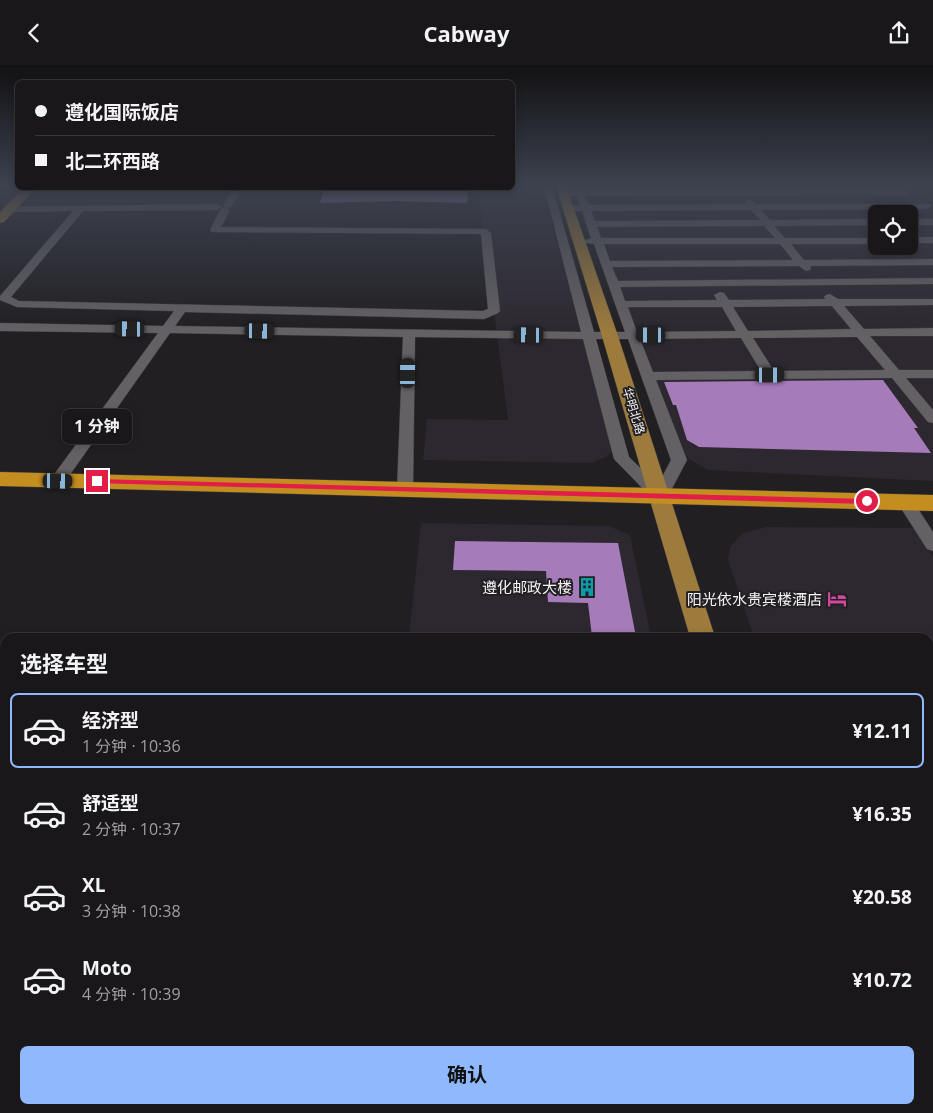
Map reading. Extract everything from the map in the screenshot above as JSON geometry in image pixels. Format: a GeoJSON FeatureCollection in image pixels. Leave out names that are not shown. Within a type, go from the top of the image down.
{"type":"FeatureCollection","features":[{"type":"Feature","properties":{"kind":"highway"},"geometry":{"type":"LineString","coordinates":[[0,479],[933,503]]}},
{"type":"Feature","properties":{"kind":"main road","name":"华明北路"},"geometry":{"type":"LineString","coordinates":[[578,235],[702,633]]}},
{"type":"Feature","properties":{"kind":"street"},"geometry":{"type":"LineString","coordinates":[[58,235],[4,298],[17,304],[484,315],[494,311],[486,235]]}},
{"type":"Feature","properties":{"kind":"street"},"geometry":{"type":"LineString","coordinates":[[561,235],[622,459],[660,496],[679,460],[595,235]]}},
{"type":"Feature","properties":{"kind":"street"},"geometry":{"type":"LineString","coordinates":[[777,235],[933,419]]}},
{"type":"Feature","properties":{"kind":"street"},"geometry":{"type":"LineString","coordinates":[[918,241],[933,240]]}},
{"type":"Feature","properties":{"kind":"street"},"geometry":{"type":"LineString","coordinates":[[579,241],[868,241]]}},
{"type":"Feature","properties":{"kind":"street"},"geometry":{"type":"LineString","coordinates":[[893,255],[933,292]]}},
{"type":"Feature","properties":{"kind":"street"},"geometry":{"type":"LineString","coordinates":[[606,264],[933,262]]}},
{"type":"Feature","properties":{"kind":"street"},"geometry":{"type":"LineString","coordinates":[[613,284],[933,281]]}},
{"type":"Feature","properties":{"kind":"street"},"geometry":{"type":"LineString","coordinates":[[713,283],[770,375]]}},
{"type":"Feature","properties":{"kind":"street"},"geometry":{"type":"LineString","coordinates":[[621,304],[933,302]]}},
{"type":"Feature","properties":{"kind":"street"},"geometry":{"type":"LineString","coordinates":[[58,481],[182,307]]}},
{"type":"Feature","properties":{"kind":"street"},"geometry":{"type":"LineString","coordinates":[[0,327],[588,336],[933,332]]}},
{"type":"Feature","properties":{"kind":"street"},"geometry":{"type":"LineString","coordinates":[[405,489],[409,334]]}},
{"type":"Feature","properties":{"kind":"street"},"geometry":{"type":"LineString","coordinates":[[648,376],[933,374]]}},
{"type":"Feature","properties":{"kind":"street"},"geometry":{"type":"LineString","coordinates":[[905,502],[933,545]]}},
{"type":"Feature","properties":{"kind":"shaded area"},"geometry":{"type":"Polygon","coordinates":[[[484,235],[555,235],[615,448],[606,457],[591,463],[423,460],[427,419],[508,420],[484,235]]]}},
{"type":"Feature","properties":{"kind":"shaded area"},"geometry":{"type":"Polygon","coordinates":[[[597,235],[868,235],[868,255],[918,255],[918,235],[933,235],[933,481],[708,470],[689,459],[676,443],[597,235]]]}},
{"type":"Feature","properties":{"kind":"shaded area"},"geometry":{"type":"Polygon","coordinates":[[[421,523],[609,526],[630,535],[650,633],[409,633],[421,523]]]}},
{"type":"Feature","properties":{"kind":"shaded area","name":"阳光依水贵宾楼酒店"},"geometry":{"type":"Polygon","coordinates":[[[766,527],[914,528],[933,556],[933,633],[753,633],[728,560],[730,547],[743,533],[766,527]]]}},
{"type":"Feature","properties":{"kind":"building"},"geometry":{"type":"Polygon","coordinates":[[[883,380],[918,428],[914,428],[931,453],[699,447],[687,440],[676,405],[673,405],[664,382],[883,380]]]}},
{"type":"Feature","properties":{"kind":"building","name":"遵化邮政大楼"},"geometry":{"type":"Polygon","coordinates":[[[455,541],[618,543],[635,633],[592,633],[588,603],[548,602],[546,571],[453,570],[455,541]]]}},
{"type":"Feature","properties":{"kind":"place","name":"遵化邮政大楼"},"geometry":{"type":"Point","coordinates":[587,587]}},
{"type":"Feature","properties":{"kind":"place","name":"阳光依水贵宾楼酒店"},"geometry":{"type":"Point","coordinates":[837,599]}},
{"type":"Feature","properties":{"kind":"route"},"geometry":{"type":"LineString","coordinates":[[97,481],[867,501]]}}]}
